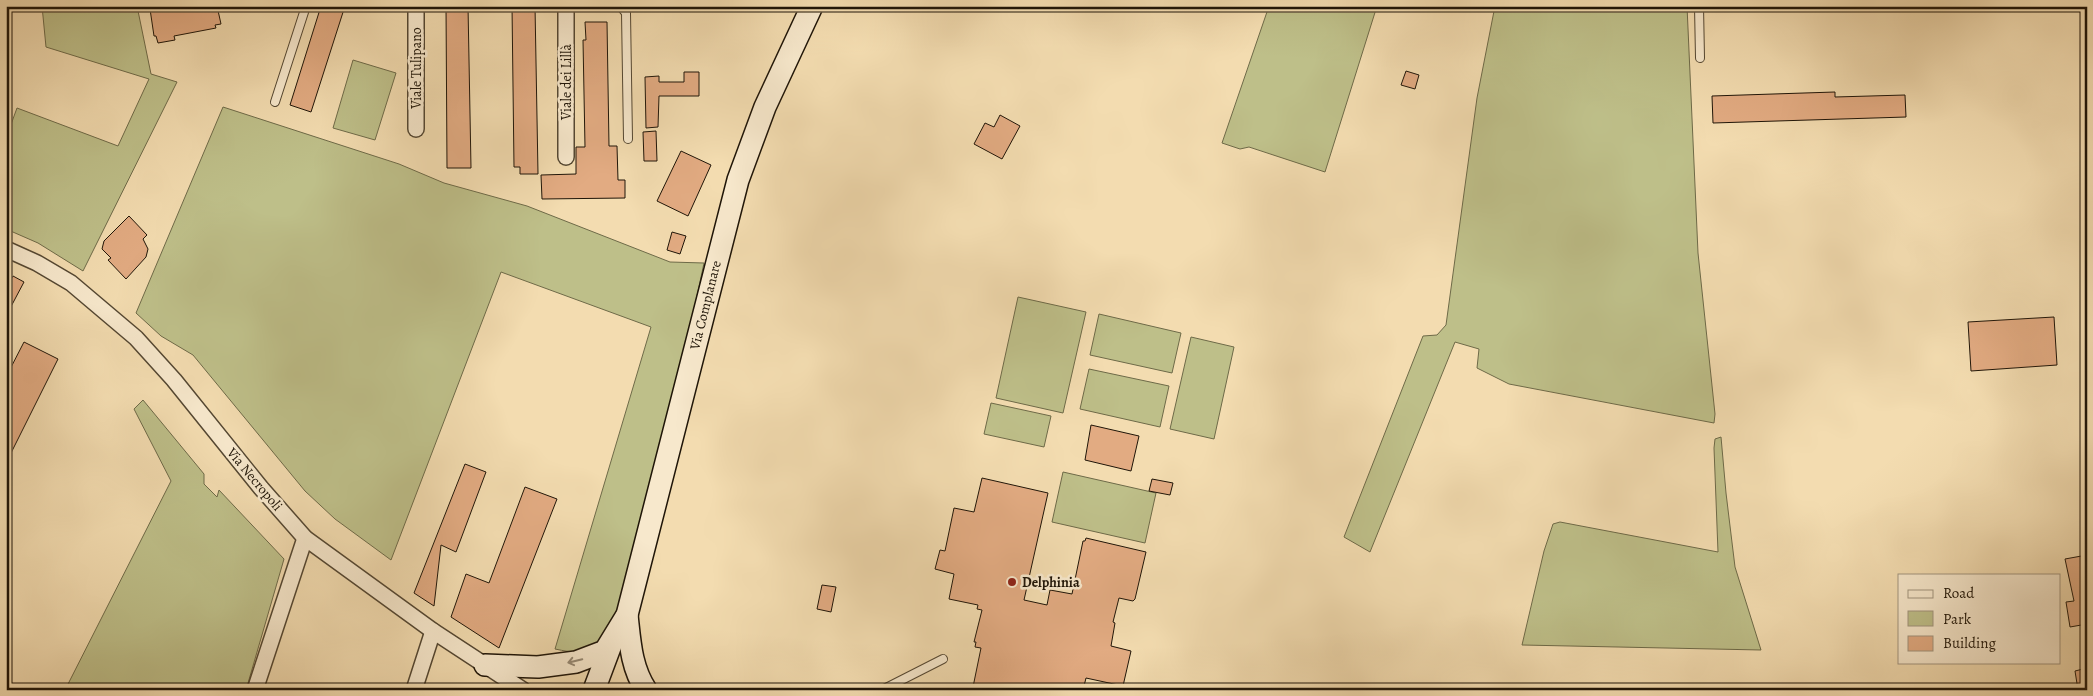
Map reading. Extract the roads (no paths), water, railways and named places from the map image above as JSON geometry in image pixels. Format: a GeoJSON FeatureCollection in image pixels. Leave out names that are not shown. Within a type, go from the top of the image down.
{"type":"FeatureCollection","features":[{"type":"Feature","properties":{"kind":"main road","name":"Via Complanare"},"geometry":{"type":"LineString","coordinates":[[622,641],[738,180],[764,107],[812,6]]}},
{"type":"Feature","properties":{"kind":"main road"},"geometry":{"type":"LineString","coordinates":[[485,665],[538,667],[576,662],[605,651],[622,641]]}},
{"type":"Feature","properties":{"kind":"main road"},"geometry":{"type":"LineString","coordinates":[[594,690],[622,641]]}},
{"type":"Feature","properties":{"kind":"main road"},"geometry":{"type":"LineString","coordinates":[[622,641],[627,690]]}},
{"type":"Feature","properties":{"kind":"main road"},"geometry":{"type":"LineString","coordinates":[[622,641],[646,690]]}},
{"type":"Feature","properties":{"kind":"street","name":"Viale Tulipano"},"geometry":{"type":"LineString","coordinates":[[416,6],[416,129]]}},
{"type":"Feature","properties":{"kind":"street","name":"Viale dei Lillà"},"geometry":{"type":"LineString","coordinates":[[566,6],[566,157]]}},
{"type":"Feature","properties":{"kind":"street","name":"Via Necropoli"},"geometry":{"type":"LineString","coordinates":[[6,249],[37,263],[71,284],[136,338],[174,380],[261,488],[305,538],[433,631],[523,690]]}},
{"type":"Feature","properties":{"kind":"street"},"geometry":{"type":"LineString","coordinates":[[255,690],[305,538]]}},
{"type":"Feature","properties":{"kind":"street"},"geometry":{"type":"LineString","coordinates":[[414,690],[433,631]]}},
{"type":"Feature","properties":{"kind":"lane"},"geometry":{"type":"LineString","coordinates":[[275,102],[306,6]]}},
{"type":"Feature","properties":{"kind":"lane"},"geometry":{"type":"LineString","coordinates":[[607,6],[621,7],[626,13],[628,139]]}},
{"type":"Feature","properties":{"kind":"lane"},"geometry":{"type":"LineString","coordinates":[[1699,6],[1700,58]]}},
{"type":"Feature","properties":{"kind":"lane"},"geometry":{"type":"LineString","coordinates":[[882,690],[943,659]]}},
{"type":"Feature","properties":{"kind":"place","name":"Delphinia"},"geometry":{"type":"Point","coordinates":[1012,582]}}]}
